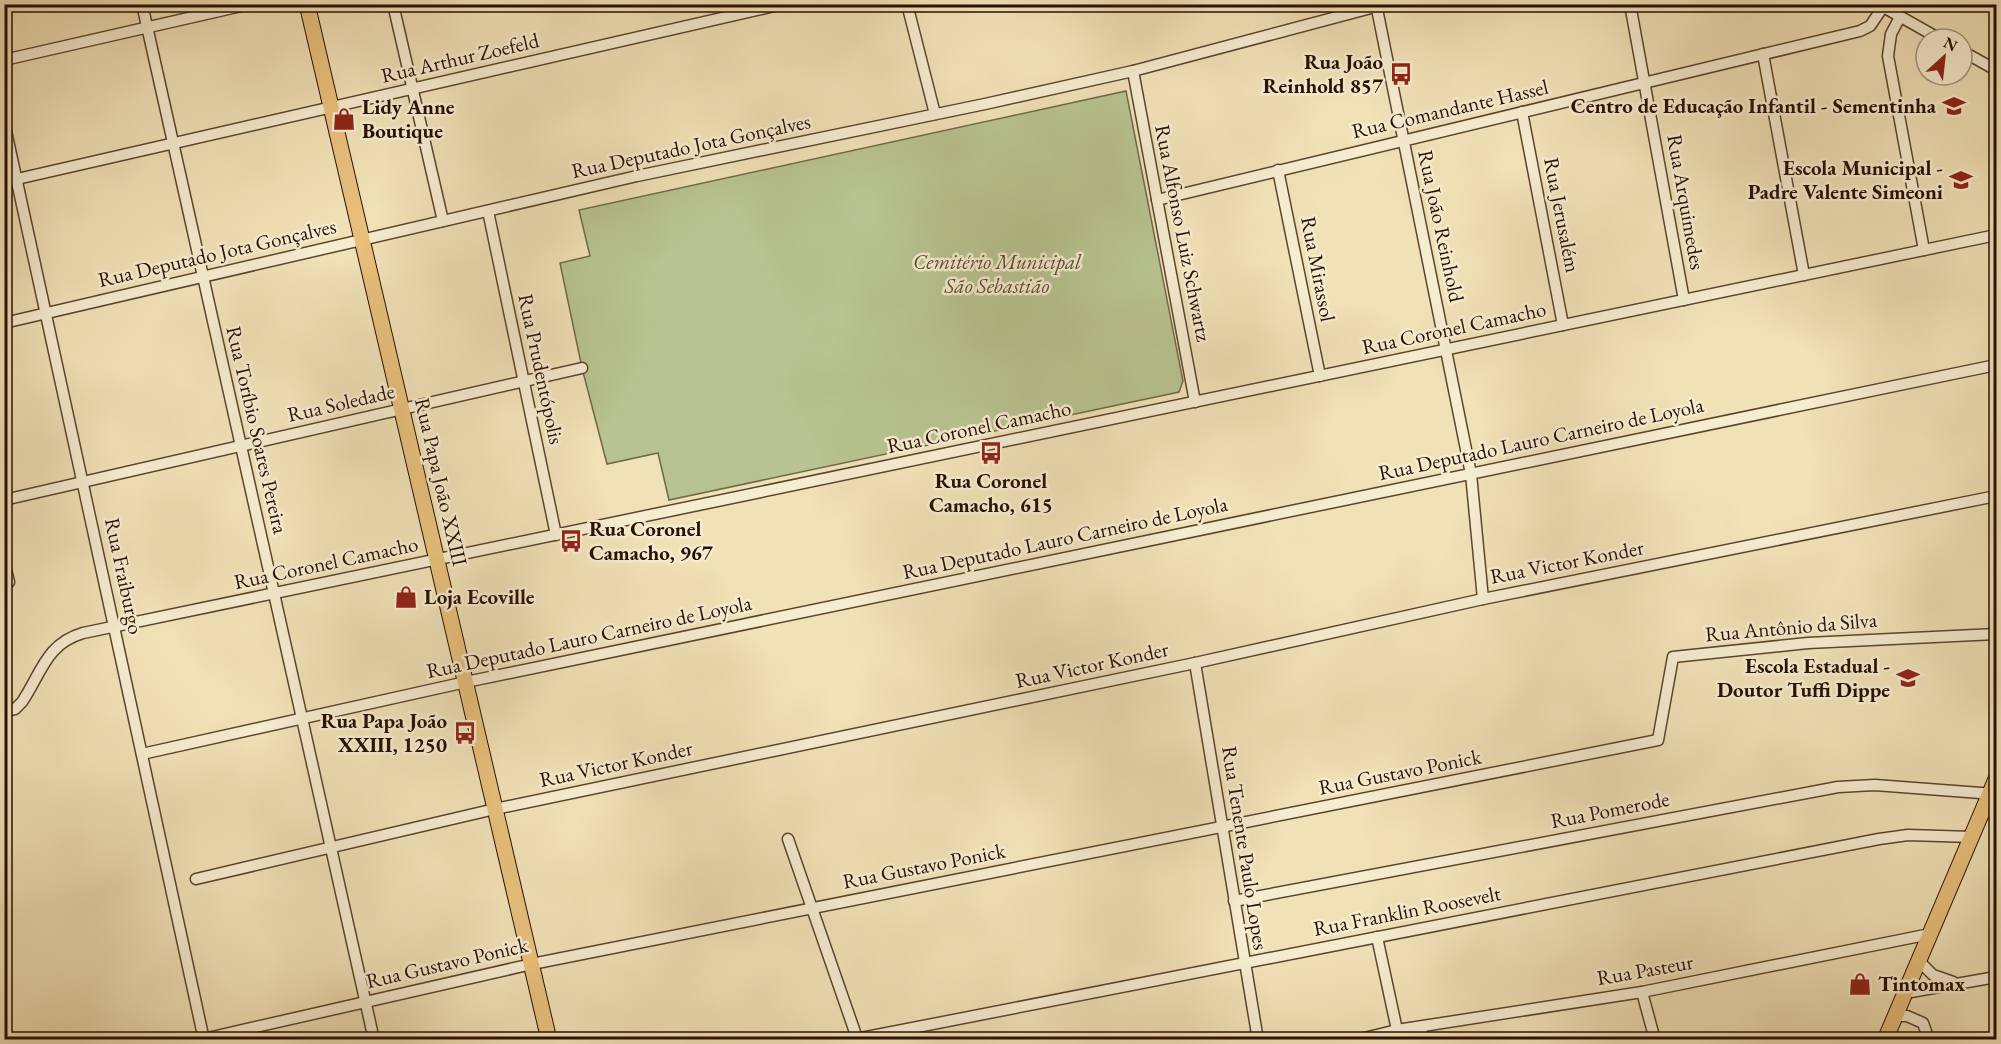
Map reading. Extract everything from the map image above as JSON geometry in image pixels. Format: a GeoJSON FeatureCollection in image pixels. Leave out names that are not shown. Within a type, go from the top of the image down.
{"type":"FeatureCollection","features":[{"type":"Feature","properties":{"kind":"main road","name":"Rua Papa João XXIII"},"geometry":{"type":"LineString","coordinates":[[307,4],[549,1040]]}},
{"type":"Feature","properties":{"kind":"main road"},"geometry":{"type":"LineString","coordinates":[[1885,1040],[1971,837],[1993,794],[1996,779]]}},
{"type":"Feature","properties":{"kind":"street","name":"Rua Toríbio Soares Pereira"},"geometry":{"type":"LineString","coordinates":[[142,4],[374,1040]]}},
{"type":"Feature","properties":{"kind":"street"},"geometry":{"type":"LineString","coordinates":[[4,60],[250,4]]}},
{"type":"Feature","properties":{"kind":"street"},"geometry":{"type":"LineString","coordinates":[[393,4],[443,221]]}},
{"type":"Feature","properties":{"kind":"street","name":"Rua Arthur Zoefeld"},"geometry":{"type":"LineString","coordinates":[[4,182],[783,4]]}},
{"type":"Feature","properties":{"kind":"street"},"geometry":{"type":"LineString","coordinates":[[907,4],[935,114]]}},
{"type":"Feature","properties":{"kind":"street","name":"Rua Arquimedes"},"geometry":{"type":"LineString","coordinates":[[1630,4],[1684,300]]}},
{"type":"Feature","properties":{"kind":"street","name":"Rua Deputado Jota Gonçalves"},"geometry":{"type":"LineString","coordinates":[[4,323],[648,174],[1133,70],[1379,5]]}},
{"type":"Feature","properties":{"kind":"street","name":"Rua João Reinhold"},"geometry":{"type":"LineString","coordinates":[[1379,5],[1403,140],[1471,474],[1482,599]]}},
{"type":"Feature","properties":{"kind":"street"},"geometry":{"type":"LineString","coordinates":[[1881,6],[1918,27]]}},
{"type":"Feature","properties":{"kind":"street","name":"Rua Comandante Hassel"},"geometry":{"type":"LineString","coordinates":[[1157,200],[1860,31],[1870,26],[1881,6]]}},
{"type":"Feature","properties":{"kind":"street"},"geometry":{"type":"LineString","coordinates":[[1900,17],[1891,34],[1888,56],[1924,250]]}},
{"type":"Feature","properties":{"kind":"street"},"geometry":{"type":"LineString","coordinates":[[1763,54],[1804,275]]}},
{"type":"Feature","properties":{"kind":"street"},"geometry":{"type":"LineString","coordinates":[[1974,58],[1996,70]]}},
{"type":"Feature","properties":{"kind":"street","name":"Rua Alfonso Luiz Schwartz"},"geometry":{"type":"LineString","coordinates":[[1133,70],[1195,402]]}},
{"type":"Feature","properties":{"kind":"street","name":"Rua Jerusalém"},"geometry":{"type":"LineString","coordinates":[[1522,112],[1563,326]]}},
{"type":"Feature","properties":{"kind":"street","name":"Rua Fraiburgo"},"geometry":{"type":"LineString","coordinates":[[4,122],[203,1039]]}},
{"type":"Feature","properties":{"kind":"street","name":"Rua Mirassol"},"geometry":{"type":"LineString","coordinates":[[1278,171],[1320,376]]}},
{"type":"Feature","properties":{"kind":"street","name":"Rua Prudentópolis"},"geometry":{"type":"LineString","coordinates":[[488,211],[556,535]]}},
{"type":"Feature","properties":{"kind":"street","name":"Rua Coronel Camacho"},"geometry":{"type":"LineString","coordinates":[[4,711],[15,709],[22,702],[56,645],[69,637],[1996,235]]}},
{"type":"Feature","properties":{"kind":"street","name":"Rua Deputado Lauro Carneiro de Loyola"},"geometry":{"type":"LineString","coordinates":[[142,754],[466,682],[1996,364]]}},
{"type":"Feature","properties":{"kind":"street","name":"Rua Soledade"},"geometry":{"type":"LineString","coordinates":[[4,500],[582,368]]}},
{"type":"Feature","properties":{"kind":"street","name":"Rua Victor Konder"},"geometry":{"type":"LineString","coordinates":[[196,879],[495,808],[1195,663],[1482,599],[1996,496]]}},
{"type":"Feature","properties":{"kind":"street"},"geometry":{"type":"LineString","coordinates":[[4,561],[9,582]]}},
{"type":"Feature","properties":{"kind":"street","name":"Rua Antônio da Silva"},"geometry":{"type":"LineString","coordinates":[[1658,740],[1673,657],[1808,643],[1996,634]]}},
{"type":"Feature","properties":{"kind":"street","name":"Rua Tenente Paulo Lopes"},"geometry":{"type":"LineString","coordinates":[[1195,663],[1258,1040]]}},
{"type":"Feature","properties":{"kind":"street","name":"Rua Gustavo Ponick"},"geometry":{"type":"LineString","coordinates":[[203,1039],[532,964],[1658,740]]}},
{"type":"Feature","properties":{"kind":"street","name":"Rua Pomerode"},"geometry":{"type":"LineString","coordinates":[[1234,901],[1838,787],[1875,785],[1993,794]]}},
{"type":"Feature","properties":{"kind":"street","name":"Rua Franklin Roosevelt"},"geometry":{"type":"LineString","coordinates":[[854,1039],[1895,836],[1971,837]]}},
{"type":"Feature","properties":{"kind":"street"},"geometry":{"type":"LineString","coordinates":[[788,839],[854,1039]]}},
{"type":"Feature","properties":{"kind":"street","name":"Rua Pasteur"},"geometry":{"type":"LineString","coordinates":[[1365,1038],[1397,1030],[1642,992],[1930,934]]}},
{"type":"Feature","properties":{"kind":"street"},"geometry":{"type":"LineString","coordinates":[[1377,937],[1397,1030]]}},
{"type":"Feature","properties":{"kind":"street"},"geometry":{"type":"LineString","coordinates":[[1919,961],[1932,975],[1960,983]]}},
{"type":"Feature","properties":{"kind":"street"},"geometry":{"type":"LineString","coordinates":[[1905,993],[1996,977]]}},
{"type":"Feature","properties":{"kind":"street"},"geometry":{"type":"LineString","coordinates":[[1642,992],[1655,1040]]}},
{"type":"Feature","properties":{"kind":"street"},"geometry":{"type":"LineString","coordinates":[[1896,1016],[1907,1016],[1923,1023],[1929,1040]]}},
{"type":"Feature","properties":{"kind":"street"},"geometry":{"type":"LineString","coordinates":[[1406,1040],[1410,1034],[1430,1025]]}},
{"type":"Feature","properties":{"kind":"street"},"geometry":{"type":"LineString","coordinates":[[1365,1038],[1386,1040]]}},
{"type":"Feature","properties":{"kind":"green space","name":"Cemitério Municipal São Sebastião"},"geometry":{"type":"Polygon","coordinates":[[[1126,91],[1183,381],[1179,392],[669,500],[658,453],[607,464],[582,368],[560,263],[590,256],[579,210],[1126,91]]]}},
{"type":"Feature","properties":{"kind":"place","name":"Rua João Reinhold 857"},"geometry":{"type":"Point","coordinates":[1401,74]}},
{"type":"Feature","properties":{"kind":"place","name":"Centro de Educação Infantil - Sementinha"},"geometry":{"type":"Point","coordinates":[1954,106]}},
{"type":"Feature","properties":{"kind":"place","name":"Lidy Anne Boutique"},"geometry":{"type":"Point","coordinates":[344,119]}},
{"type":"Feature","properties":{"kind":"place","name":"Escola Municipal - Padre Valente Simeoni"},"geometry":{"type":"Point","coordinates":[1961,180]}},
{"type":"Feature","properties":{"kind":"place","name":"Rua Coronel Camacho, 615"},"geometry":{"type":"Point","coordinates":[991,453]}},
{"type":"Feature","properties":{"kind":"place","name":"Rua Coronel Camacho, 967"},"geometry":{"type":"Point","coordinates":[571,541]}},
{"type":"Feature","properties":{"kind":"place","name":"Loja Ecoville"},"geometry":{"type":"Point","coordinates":[406,597]}},
{"type":"Feature","properties":{"kind":"place","name":"Escola Estadual - Doutor Tuffi Dippe"},"geometry":{"type":"Point","coordinates":[1908,678]}},
{"type":"Feature","properties":{"kind":"place","name":"Rua Papa João XXIII, 1250"},"geometry":{"type":"Point","coordinates":[465,733]}},
{"type":"Feature","properties":{"kind":"place","name":"Tintomax"},"geometry":{"type":"Point","coordinates":[1860,984]}}]}
